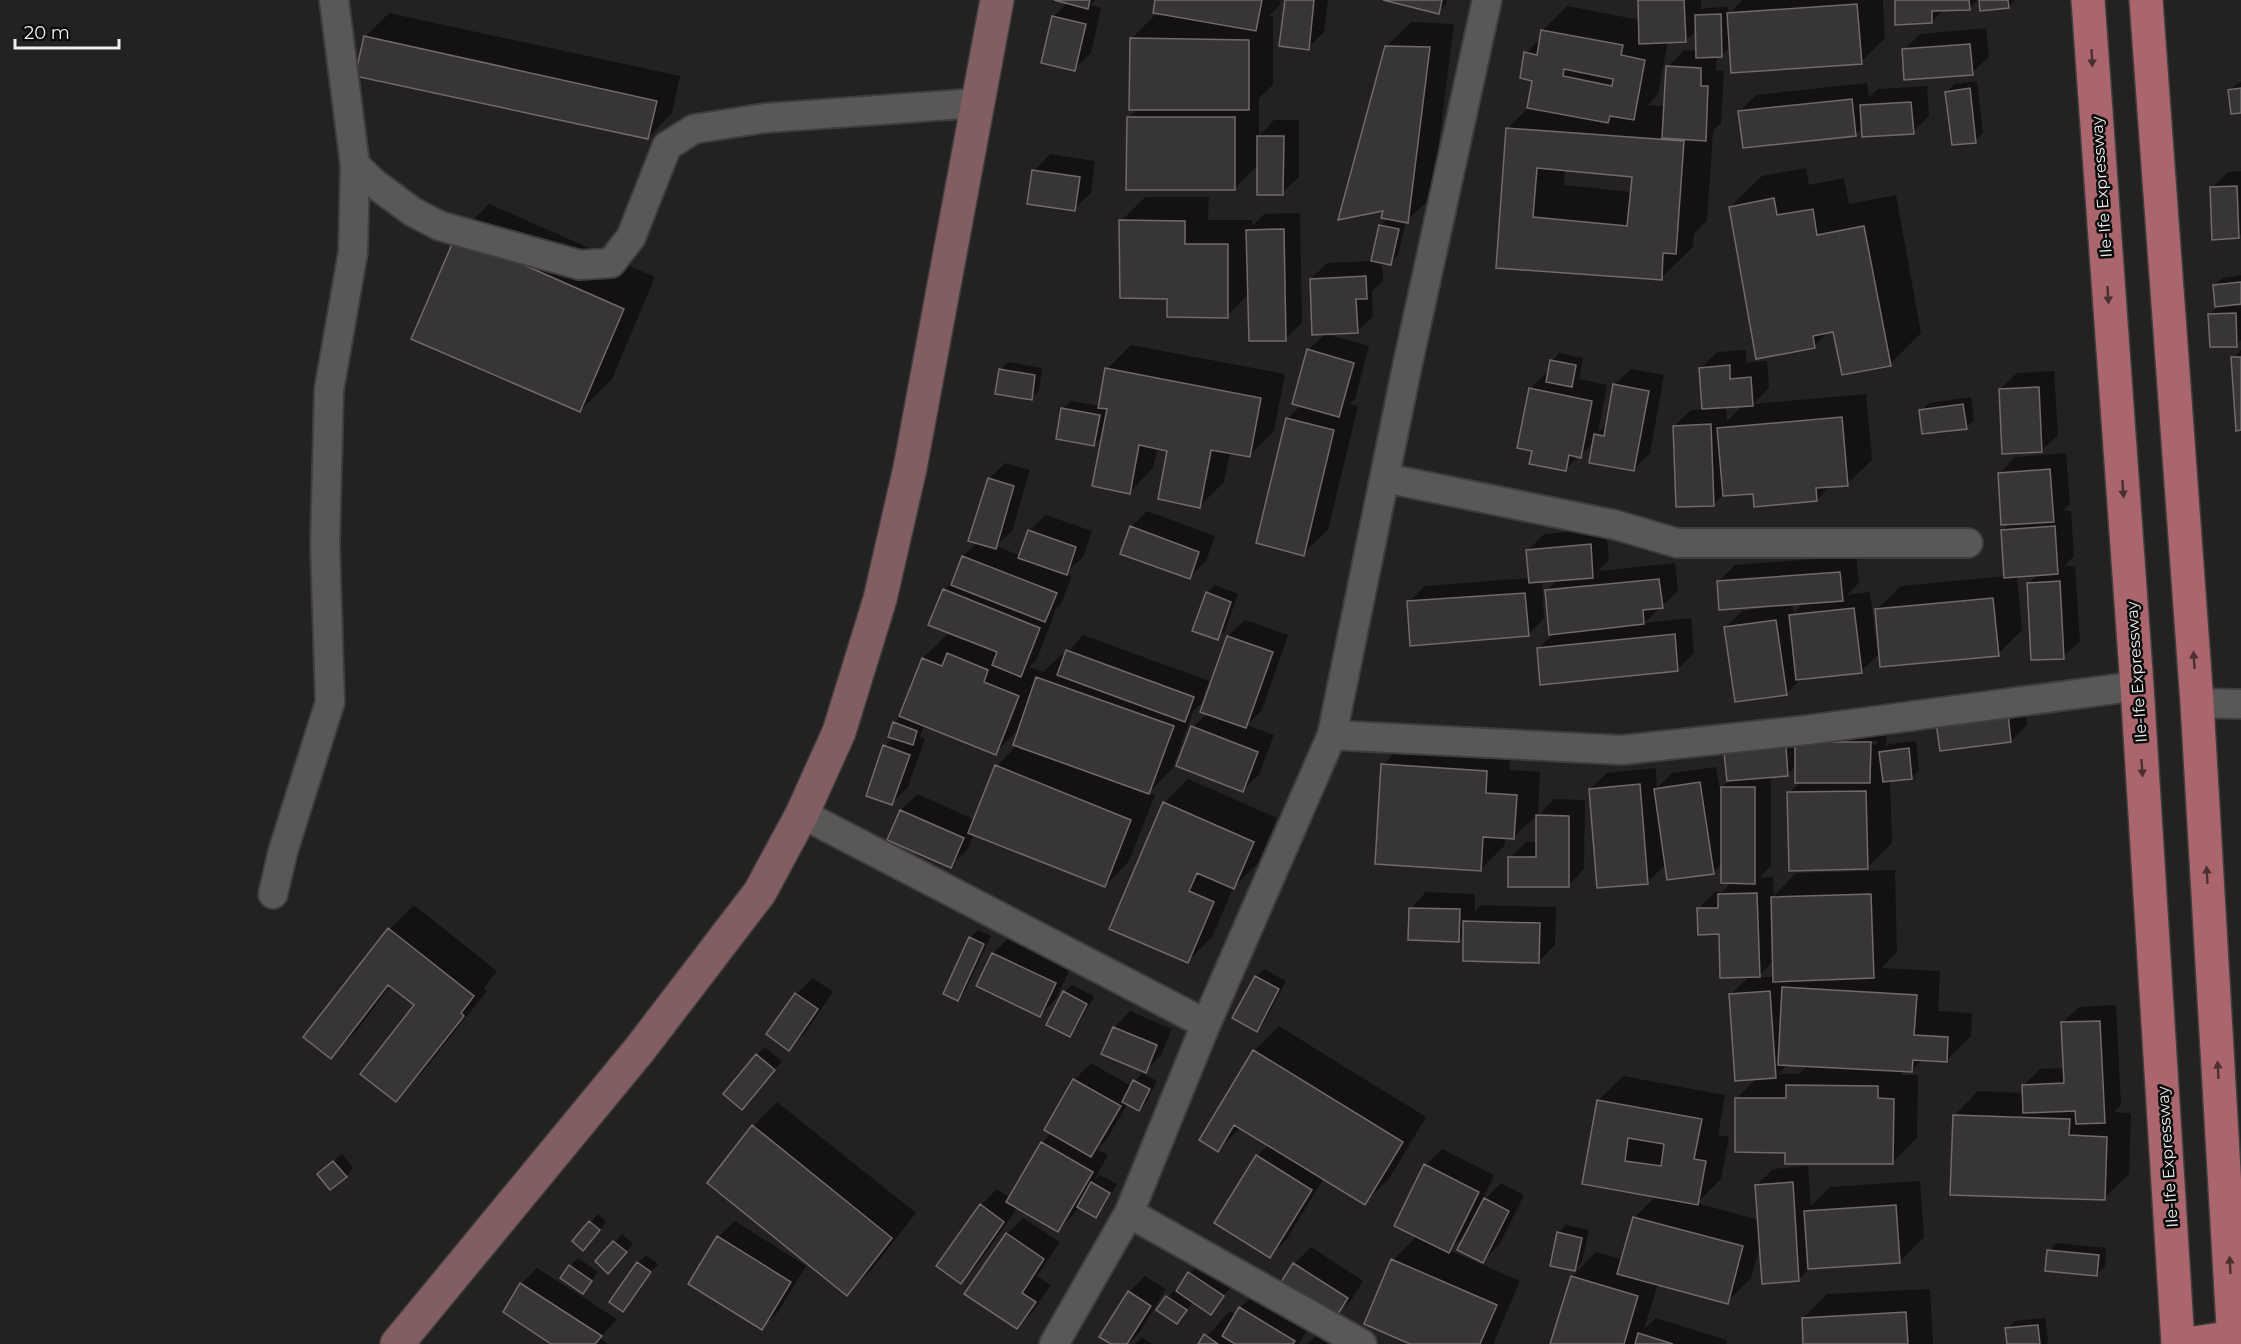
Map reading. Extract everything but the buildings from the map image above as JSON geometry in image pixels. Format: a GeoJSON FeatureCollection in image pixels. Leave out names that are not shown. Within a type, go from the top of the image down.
{"type":"FeatureCollection","features":[{"type":"Feature","properties":{"kind":"main road"},"geometry":{"type":"LineString","coordinates":[[397,1344],[640,1049],[760,892],[802,813],[839,732],[880,599],[910,468],[997,0]]}},
{"type":"Feature","properties":{"kind":"main road","name":"Ile-Ife Expressway"},"geometry":{"type":"LineString","coordinates":[[2088,0],[2137,686],[2178,1344]]}},
{"type":"Feature","properties":{"kind":"main road"},"geometry":{"type":"LineString","coordinates":[[2146,0],[2197,703],[2234,1340],[2188,1344]]}},
{"type":"Feature","properties":{"kind":"street"},"geometry":{"type":"LineString","coordinates":[[273,894],[283,851],[330,702],[325,544],[329,390],[353,252],[355,165],[334,0]]}},
{"type":"Feature","properties":{"kind":"street"},"geometry":{"type":"LineString","coordinates":[[1054,1344],[1129,1214],[1206,1024],[1332,735],[1487,0]]}},
{"type":"Feature","properties":{"kind":"street"},"geometry":{"type":"LineString","coordinates":[[355,165],[413,212],[440,226],[580,265],[611,263],[631,237],[667,146],[694,129],[765,118],[978,103]]}},
{"type":"Feature","properties":{"kind":"street"},"geometry":{"type":"LineString","coordinates":[[1385,478],[1616,525],[1677,543],[1968,543]]}},
{"type":"Feature","properties":{"kind":"street"},"geometry":{"type":"LineString","coordinates":[[1332,735],[1622,750],[1807,730],[2137,686]]}},
{"type":"Feature","properties":{"kind":"street"},"geometry":{"type":"LineString","coordinates":[[2197,703],[2241,704]]}},
{"type":"Feature","properties":{"kind":"street"},"geometry":{"type":"LineString","coordinates":[[802,813],[1206,1024]]}},
{"type":"Feature","properties":{"kind":"street"},"geometry":{"type":"LineString","coordinates":[[1129,1214],[1362,1344]]}}]}
